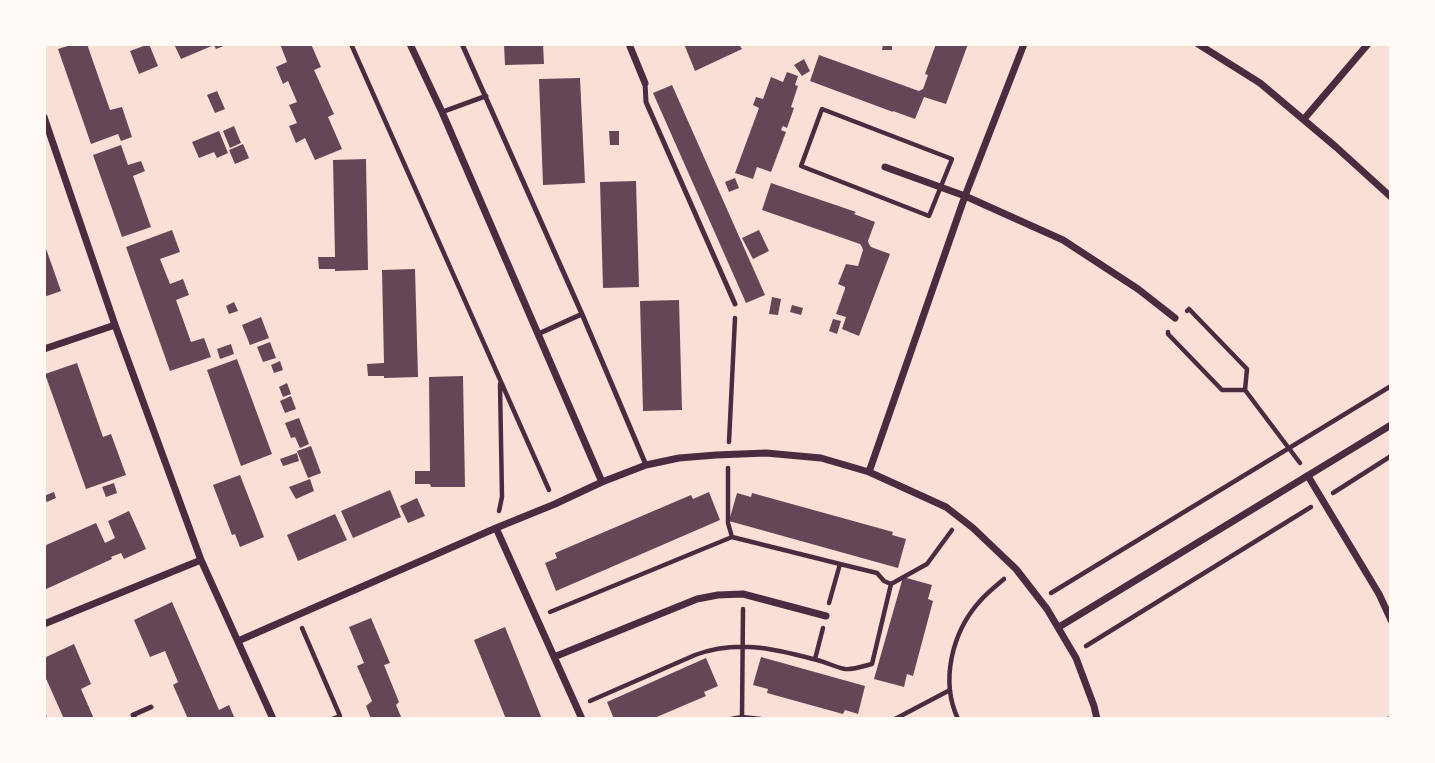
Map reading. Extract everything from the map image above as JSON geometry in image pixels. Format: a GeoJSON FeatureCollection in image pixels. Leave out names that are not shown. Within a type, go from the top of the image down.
{"type":"FeatureCollection","features":[{"type":"Feature","properties":{"kind":"street"},"geometry":{"type":"LineString","coordinates":[[410,44],[442,112],[601,482]]}},
{"type":"Feature","properties":{"kind":"street"},"geometry":{"type":"LineString","coordinates":[[629,44],[645,83]]}},
{"type":"Feature","properties":{"kind":"street"},"geometry":{"type":"LineString","coordinates":[[869,472],[965,196],[1024,44]]}},
{"type":"Feature","properties":{"kind":"street"},"geometry":{"type":"LineString","coordinates":[[1198,44],[1260,83],[1391,197]]}},
{"type":"Feature","properties":{"kind":"street"},"geometry":{"type":"LineString","coordinates":[[1304,120],[1368,44]]}},
{"type":"Feature","properties":{"kind":"street"},"geometry":{"type":"LineString","coordinates":[[44,117],[201,560],[272,719]]}},
{"type":"Feature","properties":{"kind":"street"},"geometry":{"type":"LineString","coordinates":[[885,167],[965,196],[1063,240],[1138,289],[1175,318]]}},
{"type":"Feature","properties":{"kind":"street"},"geometry":{"type":"LineString","coordinates":[[44,349],[116,325]]}},
{"type":"Feature","properties":{"kind":"street"},"geometry":{"type":"LineString","coordinates":[[1059,627],[1391,425]]}},
{"type":"Feature","properties":{"kind":"street"},"geometry":{"type":"LineString","coordinates":[[238,641],[601,482],[646,465],[679,458],[766,453],[821,458],[869,472],[946,507],[973,528],[1016,569],[1059,627],[1074,653],[1097,719]]}},
{"type":"Feature","properties":{"kind":"street"},"geometry":{"type":"LineString","coordinates":[[1308,475],[1379,594],[1391,620]]}},
{"type":"Feature","properties":{"kind":"street"},"geometry":{"type":"LineString","coordinates":[[496,528],[582,719]]}},
{"type":"Feature","properties":{"kind":"street"},"geometry":{"type":"LineString","coordinates":[[44,624],[201,560]]}},
{"type":"Feature","properties":{"kind":"street"},"geometry":{"type":"LineString","coordinates":[[554,657],[697,599],[718,595],[743,594],[826,616]]}},
{"type":"Feature","properties":{"kind":"lane"},"geometry":{"type":"LineString","coordinates":[[462,44],[646,465]]}},
{"type":"Feature","properties":{"kind":"lane"},"geometry":{"type":"LineString","coordinates":[[645,83],[646,102],[735,304]]}},
{"type":"Feature","properties":{"kind":"lane"},"geometry":{"type":"LineString","coordinates":[[442,112],[486,96]]}},
{"type":"Feature","properties":{"kind":"lane"},"geometry":{"type":"LineString","coordinates":[[538,334],[582,314]]}},
{"type":"Feature","properties":{"kind":"lane"},"geometry":{"type":"LineString","coordinates":[[135,719],[133,715],[151,707]]}},
{"type":"Feature","properties":{"kind":"path"},"geometry":{"type":"LineString","coordinates":[[351,44],[555,504]]}},
{"type":"Feature","properties":{"kind":"path"},"geometry":{"type":"LineString","coordinates":[[732,537],[728,523],[728,454],[735,304]]}},
{"type":"Feature","properties":{"kind":"path"},"geometry":{"type":"LineString","coordinates":[[1245,390],[1222,390],[1168,334],[1175,318],[1189,309],[1247,369],[1245,390],[1308,475]]}},
{"type":"Feature","properties":{"kind":"path"},"geometry":{"type":"LineString","coordinates":[[496,528],[502,497],[500,380]]}},
{"type":"Feature","properties":{"kind":"path"},"geometry":{"type":"LineString","coordinates":[[1040,600],[1391,386]]}},
{"type":"Feature","properties":{"kind":"path"},"geometry":{"type":"LineString","coordinates":[[1074,653],[1391,456]]}},
{"type":"Feature","properties":{"kind":"path"},"geometry":{"type":"LineString","coordinates":[[576,707],[711,649],[732,646],[764,648],[846,669],[872,664],[891,584],[927,564],[960,518]]}},
{"type":"Feature","properties":{"kind":"path"},"geometry":{"type":"LineString","coordinates":[[840,564],[877,573],[891,584]]}},
{"type":"Feature","properties":{"kind":"path"},"geometry":{"type":"LineString","coordinates":[[958,719],[949,675],[951,655],[958,635],[980,601],[1016,569]]}},
{"type":"Feature","properties":{"kind":"path"},"geometry":{"type":"LineString","coordinates":[[743,594],[743,717]]}},
{"type":"Feature","properties":{"kind":"path"},"geometry":{"type":"LineString","coordinates":[[296,616],[341,718],[332,719]]}},
{"type":"Feature","properties":{"kind":"path"},"geometry":{"type":"LineString","coordinates":[[895,719],[950,689]]}},
{"type":"Feature","properties":{"kind":"path"},"geometry":{"type":"LineString","coordinates":[[731,719],[761,719]]}},
{"type":"Feature","properties":{"kind":"building"},"geometry":{"type":"Polygon","coordinates":[[[74,44],[87,44],[110,110],[122,107],[132,137],[121,141],[118,134],[91,144],[58,49],[74,44]]]}},
{"type":"Feature","properties":{"kind":"building"},"geometry":{"type":"Polygon","coordinates":[[[149,44],[158,66],[139,74],[130,51],[149,44]]]}},
{"type":"Feature","properties":{"kind":"building"},"geometry":{"type":"Polygon","coordinates":[[[174,44],[229,44],[216,49],[214,45],[181,59],[174,44]]]}},
{"type":"Feature","properties":{"kind":"building"},"geometry":{"type":"Polygon","coordinates":[[[280,44],[311,44],[321,67],[314,70],[334,114],[328,117],[342,149],[315,160],[305,138],[296,143],[289,126],[297,123],[289,105],[297,102],[288,81],[283,84],[276,67],[287,62],[280,44]]]}},
{"type":"Feature","properties":{"kind":"building"},"geometry":{"type":"Polygon","coordinates":[[[504,44],[543,44],[544,64],[505,65],[504,44]]]}},
{"type":"Feature","properties":{"kind":"building"},"geometry":{"type":"Polygon","coordinates":[[[684,44],[739,44],[742,49],[695,71],[684,44]]]}},
{"type":"Feature","properties":{"kind":"building"},"geometry":{"type":"Polygon","coordinates":[[[883,44],[892,44],[892,50],[882,50],[883,44]]]}},
{"type":"Feature","properties":{"kind":"building"},"geometry":{"type":"Polygon","coordinates":[[[936,44],[968,44],[946,104],[924,97],[915,119],[810,81],[819,55],[919,91],[923,89],[928,75],[925,74],[936,44]]]}},
{"type":"Feature","properties":{"kind":"building"},"geometry":{"type":"Polygon","coordinates":[[[804,59],[810,71],[802,76],[794,65],[804,59]]]}},
{"type":"Feature","properties":{"kind":"building"},"geometry":{"type":"Polygon","coordinates":[[[787,72],[798,76],[795,85],[798,86],[787,128],[783,126],[781,130],[786,132],[771,172],[757,167],[753,179],[735,173],[759,108],[753,105],[756,97],[763,99],[771,77],[783,82],[787,72]]]}},
{"type":"Feature","properties":{"kind":"building"},"geometry":{"type":"Polygon","coordinates":[[[580,78],[585,183],[543,185],[539,79],[580,78]]]}},
{"type":"Feature","properties":{"kind":"building"},"geometry":{"type":"Polygon","coordinates":[[[672,85],[765,295],[746,303],[653,93],[672,85]]]}},
{"type":"Feature","properties":{"kind":"building"},"geometry":{"type":"Polygon","coordinates":[[[217,91],[225,109],[215,113],[207,95],[217,91]]]}},
{"type":"Feature","properties":{"kind":"building"},"geometry":{"type":"Polygon","coordinates":[[[234,126],[241,143],[230,148],[223,131],[234,126]]]}},
{"type":"Feature","properties":{"kind":"building"},"geometry":{"type":"Polygon","coordinates":[[[219,131],[228,153],[217,158],[214,152],[199,158],[192,142],[219,131]]]}},
{"type":"Feature","properties":{"kind":"building"},"geometry":{"type":"Polygon","coordinates":[[[609,131],[619,131],[619,145],[610,145],[609,131]]]}},
{"type":"Feature","properties":{"kind":"building"},"geometry":{"type":"Polygon","coordinates":[[[243,144],[249,158],[235,164],[229,150],[243,144]]]}},
{"type":"Feature","properties":{"kind":"building"},"geometry":{"type":"Polygon","coordinates":[[[121,145],[128,165],[141,161],[145,171],[133,176],[151,227],[122,237],[93,155],[121,145]]]}},
{"type":"Feature","properties":{"kind":"building"},"geometry":{"type":"Polygon","coordinates":[[[366,159],[368,270],[319,269],[318,257],[335,257],[333,160],[366,159]]]}},
{"type":"Feature","properties":{"kind":"building"},"geometry":{"type":"Polygon","coordinates":[[[735,178],[739,188],[729,192],[725,182],[735,178]]]}},
{"type":"Feature","properties":{"kind":"building"},"geometry":{"type":"Polygon","coordinates":[[[636,181],[639,287],[603,288],[600,182],[636,181]]]}},
{"type":"Feature","properties":{"kind":"building"},"geometry":{"type":"Polygon","coordinates":[[[771,183],[856,212],[854,214],[875,222],[869,244],[890,254],[859,336],[842,329],[846,317],[836,314],[845,289],[838,284],[846,264],[858,266],[862,247],[860,244],[762,210],[771,183]]]}},
{"type":"Feature","properties":{"kind":"building"},"geometry":{"type":"Polygon","coordinates":[[[172,230],[180,252],[160,259],[170,284],[183,279],[189,295],[176,300],[191,342],[204,338],[211,357],[170,371],[126,247],[172,230]]]}},
{"type":"Feature","properties":{"kind":"building"},"geometry":{"type":"Polygon","coordinates":[[[759,230],[769,251],[753,259],[742,238],[759,230]]]}},
{"type":"Feature","properties":{"kind":"building"},"geometry":{"type":"Polygon","coordinates":[[[44,243],[61,291],[44,297],[44,243]]]}},
{"type":"Feature","properties":{"kind":"building"},"geometry":{"type":"Polygon","coordinates":[[[415,269],[418,377],[368,376],[367,364],[384,363],[382,270],[415,269]]]}},
{"type":"Feature","properties":{"kind":"building"},"geometry":{"type":"Polygon","coordinates":[[[772,297],[781,299],[778,315],[769,314],[772,297]]]}},
{"type":"Feature","properties":{"kind":"building"},"geometry":{"type":"Polygon","coordinates":[[[679,300],[682,410],[643,411],[640,301],[679,300]]]}},
{"type":"Feature","properties":{"kind":"building"},"geometry":{"type":"Polygon","coordinates":[[[234,302],[238,311],[229,314],[226,306],[234,302]]]}},
{"type":"Feature","properties":{"kind":"building"},"geometry":{"type":"Polygon","coordinates":[[[792,305],[803,308],[801,315],[790,312],[792,305]]]}},
{"type":"Feature","properties":{"kind":"building"},"geometry":{"type":"Polygon","coordinates":[[[261,317],[269,338],[250,345],[242,325],[261,317]]]}},
{"type":"Feature","properties":{"kind":"building"},"geometry":{"type":"Polygon","coordinates":[[[833,319],[841,321],[837,334],[829,331],[833,319]]]}},
{"type":"Feature","properties":{"kind":"building"},"geometry":{"type":"Polygon","coordinates":[[[270,342],[276,358],[263,362],[257,347],[270,342]]]}},
{"type":"Feature","properties":{"kind":"building"},"geometry":{"type":"Polygon","coordinates":[[[231,344],[234,354],[220,359],[217,349],[231,344]]]}},
{"type":"Feature","properties":{"kind":"building"},"geometry":{"type":"Polygon","coordinates":[[[237,359],[272,454],[241,466],[207,370],[237,359]]]}},
{"type":"Feature","properties":{"kind":"building"},"geometry":{"type":"Polygon","coordinates":[[[280,361],[283,370],[274,373],[271,365],[280,361]]]}},
{"type":"Feature","properties":{"kind":"building"},"geometry":{"type":"Polygon","coordinates":[[[77,363],[103,437],[111,434],[126,475],[86,489],[45,374],[77,363]]]}},
{"type":"Feature","properties":{"kind":"building"},"geometry":{"type":"Polygon","coordinates":[[[463,376],[465,487],[415,484],[415,471],[430,471],[429,377],[463,376]]]}},
{"type":"Feature","properties":{"kind":"building"},"geometry":{"type":"Polygon","coordinates":[[[287,383],[291,394],[283,397],[279,387],[287,383]]]}},
{"type":"Feature","properties":{"kind":"building"},"geometry":{"type":"Polygon","coordinates":[[[291,396],[296,409],[285,413],[280,401],[291,396]]]}},
{"type":"Feature","properties":{"kind":"building"},"geometry":{"type":"Polygon","coordinates":[[[299,418],[309,444],[300,448],[295,437],[291,438],[285,423],[299,418]]]}},
{"type":"Feature","properties":{"kind":"building"},"geometry":{"type":"Polygon","coordinates":[[[311,446],[321,473],[308,478],[297,451],[311,446]]]}},
{"type":"Feature","properties":{"kind":"building"},"geometry":{"type":"Polygon","coordinates":[[[297,453],[299,461],[283,466],[280,459],[297,453]]]}},
{"type":"Feature","properties":{"kind":"building"},"geometry":{"type":"Polygon","coordinates":[[[240,475],[264,537],[240,547],[235,534],[232,535],[213,485],[240,475]]]}},
{"type":"Feature","properties":{"kind":"building"},"geometry":{"type":"Polygon","coordinates":[[[310,479],[314,491],[296,499],[289,487],[310,479]]]}},
{"type":"Feature","properties":{"kind":"building"},"geometry":{"type":"Polygon","coordinates":[[[114,483],[117,493],[106,497],[102,487],[114,483]]]}},
{"type":"Feature","properties":{"kind":"building"},"geometry":{"type":"Polygon","coordinates":[[[390,490],[401,517],[353,538],[341,511],[390,490]]]}},
{"type":"Feature","properties":{"kind":"building"},"geometry":{"type":"Polygon","coordinates":[[[54,492],[56,498],[47,502],[44,496],[54,492]]]}},
{"type":"Feature","properties":{"kind":"building"},"geometry":{"type":"Polygon","coordinates":[[[709,492],[720,520],[556,591],[545,563],[557,558],[555,553],[691,495],[693,499],[709,492]]]}},
{"type":"Feature","properties":{"kind":"building"},"geometry":{"type":"Polygon","coordinates":[[[737,493],[751,497],[752,493],[893,532],[892,535],[906,539],[898,568],[729,521],[737,493]]]}},
{"type":"Feature","properties":{"kind":"building"},"geometry":{"type":"Polygon","coordinates":[[[417,498],[425,516],[408,523],[400,506],[417,498]]]}},
{"type":"Feature","properties":{"kind":"building"},"geometry":{"type":"Polygon","coordinates":[[[129,511],[146,549],[124,559],[121,553],[111,557],[112,559],[44,590],[44,546],[96,523],[105,543],[115,538],[108,521],[129,511]]]}},
{"type":"Feature","properties":{"kind":"building"},"geometry":{"type":"Polygon","coordinates":[[[335,514],[347,540],[298,561],[287,535],[335,514]]]}},
{"type":"Feature","properties":{"kind":"building"},"geometry":{"type":"Polygon","coordinates":[[[903,577],[932,585],[928,599],[933,601],[913,676],[907,674],[904,687],[874,679],[903,577]]]}},
{"type":"Feature","properties":{"kind":"building"},"geometry":{"type":"Polygon","coordinates":[[[172,602],[219,710],[229,705],[235,719],[188,719],[173,685],[178,682],[165,651],[150,657],[134,620],[172,602]]]}},
{"type":"Feature","properties":{"kind":"building"},"geometry":{"type":"Polygon","coordinates":[[[371,618],[390,663],[384,665],[399,702],[396,705],[402,719],[371,719],[366,706],[372,701],[357,666],[364,663],[349,627],[371,618]]]}},
{"type":"Feature","properties":{"kind":"building"},"geometry":{"type":"Polygon","coordinates":[[[505,627],[542,719],[506,719],[474,640],[505,627]]]}},
{"type":"Feature","properties":{"kind":"building"},"geometry":{"type":"Polygon","coordinates":[[[74,644],[91,684],[81,689],[94,719],[64,719],[44,674],[44,658],[74,644]]]}},
{"type":"Feature","properties":{"kind":"building"},"geometry":{"type":"Polygon","coordinates":[[[761,657],[865,686],[858,714],[845,710],[843,714],[767,693],[768,689],[753,685],[761,657]]]}},
{"type":"Feature","properties":{"kind":"building"},"geometry":{"type":"Polygon","coordinates":[[[706,658],[718,686],[704,692],[706,696],[652,719],[614,719],[607,702],[706,658]]]}}]}
